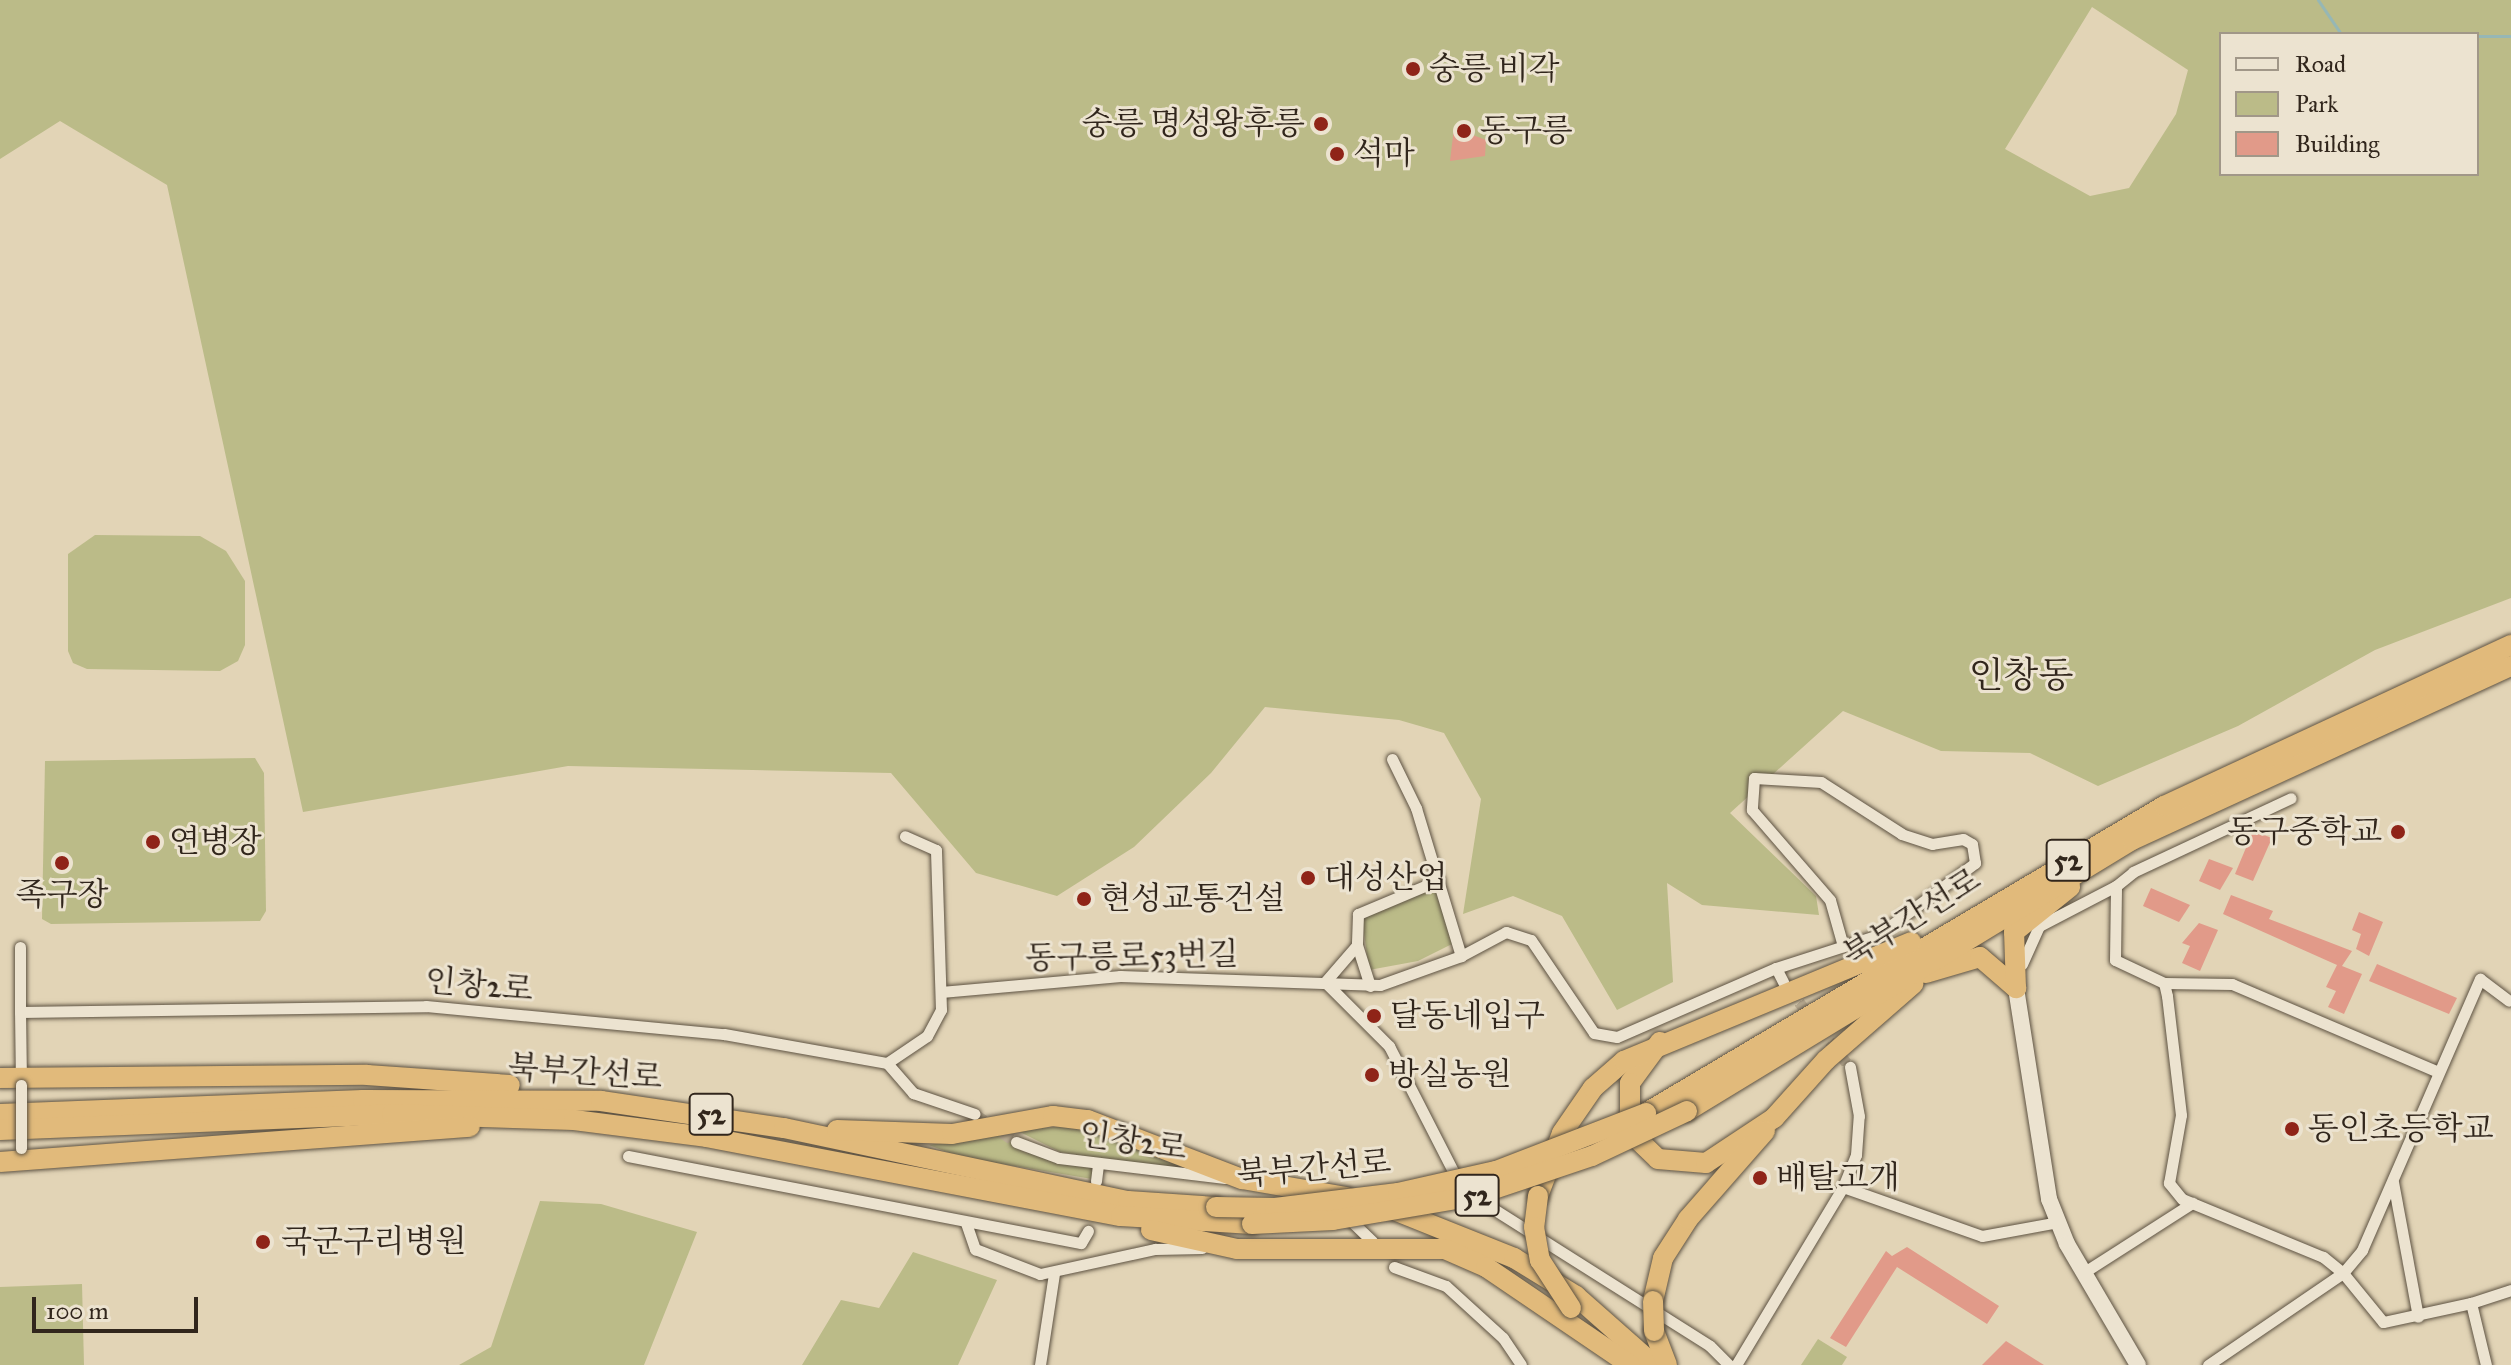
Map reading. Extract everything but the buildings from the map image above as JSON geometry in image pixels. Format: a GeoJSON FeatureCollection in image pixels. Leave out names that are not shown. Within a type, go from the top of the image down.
{"type":"FeatureCollection","features":[{"type":"Feature","properties":{"kind":"highway","name":"북부간선로"},"geometry":{"type":"LineString","coordinates":[[0,1114],[448,1098],[601,1101],[784,1128],[1021,1181],[1128,1201],[1275,1208],[1398,1193],[1496,1171],[1646,1113],[1962,920],[2164,806],[2511,645]]}},
{"type":"Feature","properties":{"kind":"highway","name":"북부간선로"},"geometry":{"type":"LineString","coordinates":[[0,1130],[392,1114],[574,1120],[706,1137],[1121,1216],[1252,1224],[1333,1220],[1473,1196],[1578,1162],[1687,1111],[1993,920],[2147,832],[2511,666]]}},
{"type":"Feature","properties":{"kind":"highway"},"geometry":{"type":"LineString","coordinates":[[2016,988],[2014,932],[2147,832]]}},
{"type":"Feature","properties":{"kind":"highway"},"geometry":{"type":"LineString","coordinates":[[1667,1365],[1654,1331],[1653,1301],[1663,1258],[1688,1219],[1826,1060],[1926,973],[2076,883]]}},
{"type":"Feature","properties":{"kind":"highway"},"geometry":{"type":"LineString","coordinates":[[1637,1365],[1571,1308],[1540,1260],[1534,1227],[1538,1196],[1562,1133],[1584,1099],[1611,1070],[1660,1042],[1828,979],[1962,920]]}},
{"type":"Feature","properties":{"kind":"highway"},"geometry":{"type":"LineString","coordinates":[[1926,973],[1980,957],[2016,988]]}},
{"type":"Feature","properties":{"kind":"highway"},"geometry":{"type":"LineString","coordinates":[[1660,1042],[1635,1073],[1626,1100],[1630,1132],[1649,1153],[1671,1163],[1706,1163],[1774,1118]]}},
{"type":"Feature","properties":{"kind":"highway"},"geometry":{"type":"LineString","coordinates":[[14,1080],[377,1075],[530,1087],[601,1101]]}},
{"type":"Feature","properties":{"kind":"highway"},"geometry":{"type":"LineString","coordinates":[[0,1101],[139,1109]]}},
{"type":"Feature","properties":{"kind":"highway"},"geometry":{"type":"LineString","coordinates":[[784,1128],[952,1134],[1053,1116],[1088,1120],[1242,1179],[1365,1201],[1469,1236],[1576,1296],[1654,1365]]}},
{"type":"Feature","properties":{"kind":"highway"},"geometry":{"type":"LineString","coordinates":[[0,1162],[21,1155],[574,1120]]}},
{"type":"Feature","properties":{"kind":"highway"},"geometry":{"type":"LineString","coordinates":[[964,1188],[1234,1248],[1445,1249],[1486,1267],[1630,1365]]}},
{"type":"Feature","properties":{"kind":"street"},"geometry":{"type":"LineString","coordinates":[[1392,759],[1439,880],[1461,956]]}},
{"type":"Feature","properties":{"kind":"street","name":"동구릉로53번길"},"geometry":{"type":"LineString","coordinates":[[941,992],[1081,977],[1325,982],[1365,986],[1403,981],[1506,932],[1531,940],[1594,1033],[1617,1037],[1776,968],[1878,935],[1972,871],[1972,844],[1963,839],[1932,844],[1902,834],[1821,782],[1754,778],[1752,810],[1830,900],[1843,946]]}},
{"type":"Feature","properties":{"kind":"street"},"geometry":{"type":"LineString","coordinates":[[2138,1365],[2083,1273],[2058,1222],[2033,1123],[2016,988],[2026,945],[2039,926],[2116,886],[2133,872],[2291,798]]}},
{"type":"Feature","properties":{"kind":"street"},"geometry":{"type":"LineString","coordinates":[[905,836],[936,847],[941,992],[936,1026],[887,1063],[913,1093],[975,1114]]}},
{"type":"Feature","properties":{"kind":"street"},"geometry":{"type":"LineString","coordinates":[[1353,1009],[1350,992],[1365,986],[1357,945],[1358,914],[1439,880]]}},
{"type":"Feature","properties":{"kind":"street"},"geometry":{"type":"LineString","coordinates":[[2116,886],[2115,960],[2164,983],[2232,984],[2438,1072]]}},
{"type":"Feature","properties":{"kind":"street"},"geometry":{"type":"LineString","coordinates":[[1357,945],[1325,982],[1389,1046],[1442,1159],[1464,1187],[1710,1346],[1729,1365]]}},
{"type":"Feature","properties":{"kind":"street"},"geometry":{"type":"LineString","coordinates":[[20,947],[20,1012],[14,1080],[21,1155]]}},
{"type":"Feature","properties":{"kind":"street"},"geometry":{"type":"LineString","coordinates":[[1776,968],[1783,982]]}},
{"type":"Feature","properties":{"kind":"street"},"geometry":{"type":"LineString","coordinates":[[2208,1365],[2343,1273],[2362,1250],[2480,979],[2510,1000]]}},
{"type":"Feature","properties":{"kind":"street"},"geometry":{"type":"LineString","coordinates":[[2164,983],[2181,1115],[2168,1171],[2176,1193],[2192,1203],[2323,1257],[2343,1273],[2383,1322],[2418,1317],[2511,1290]]}},
{"type":"Feature","properties":{"kind":"street","name":"인창2로"},"geometry":{"type":"LineString","coordinates":[[20,1012],[426,1006],[724,1034],[887,1063]]}},
{"type":"Feature","properties":{"kind":"street"},"geometry":{"type":"LineString","coordinates":[[1736,1365],[1843,1187],[1856,1155],[1859,1116],[1850,1067]]}},
{"type":"Feature","properties":{"kind":"street","name":"인창2로"},"geometry":{"type":"LineString","coordinates":[[1016,1142],[1098,1165],[1242,1179],[1333,1210],[1372,1241]]}},
{"type":"Feature","properties":{"kind":"street"},"geometry":{"type":"LineString","coordinates":[[628,1156],[1081,1243],[1088,1231]]}},
{"type":"Feature","properties":{"kind":"street"},"geometry":{"type":"LineString","coordinates":[[1096,1181],[1098,1165]]}},
{"type":"Feature","properties":{"kind":"street"},"geometry":{"type":"LineString","coordinates":[[2393,1181],[2418,1317]]}},
{"type":"Feature","properties":{"kind":"street"},"geometry":{"type":"LineString","coordinates":[[1843,1187],[1982,1236],[2058,1222]]}},
{"type":"Feature","properties":{"kind":"street"},"geometry":{"type":"LineString","coordinates":[[2083,1273],[2192,1203]]}},
{"type":"Feature","properties":{"kind":"street"},"geometry":{"type":"LineString","coordinates":[[966,1223],[975,1249],[1054,1274],[1155,1249],[1234,1248]]}},
{"type":"Feature","properties":{"kind":"street"},"geometry":{"type":"LineString","coordinates":[[1394,1267],[1446,1286],[1503,1338],[1521,1365]]}},
{"type":"Feature","properties":{"kind":"street"},"geometry":{"type":"LineString","coordinates":[[1040,1365],[1054,1274]]}},
{"type":"Feature","properties":{"kind":"street"},"geometry":{"type":"LineString","coordinates":[[2471,1303],[2486,1365]]}},
{"type":"Feature","properties":{"kind":"green space"},"geometry":{"type":"Polygon","coordinates":[[[0,0],[2511,0],[2511,598],[2375,650],[2238,726],[2098,786],[2030,753],[1941,751],[1843,711],[1730,813],[1816,896],[1819,915],[1702,905],[1667,883],[1673,982],[1617,1010],[1562,916],[1513,896],[1463,914],[1481,799],[1444,733],[1399,720],[1265,707],[1211,773],[1134,847],[1057,896],[976,873],[891,773],[568,766],[303,812],[167,185],[60,121],[0,159],[0,0]],[[2092,7],[2005,149],[2090,196],[2129,188],[2176,114],[2188,70],[2092,7]]]}},
{"type":"Feature","properties":{"kind":"green space"},"geometry":{"type":"Polygon","coordinates":[[[95,535],[200,536],[226,551],[245,581],[245,645],[238,661],[220,671],[87,669],[73,663],[68,651],[68,554],[95,535]]]}},
{"type":"Feature","properties":{"kind":"green space","name":"연병장"},"geometry":{"type":"Polygon","coordinates":[[[255,758],[264,773],[266,911],[260,921],[51,924],[42,919],[45,761],[255,758]]]}},
{"type":"Feature","properties":{"kind":"green space"},"geometry":{"type":"Polygon","coordinates":[[[1438,886],[1454,943],[1418,961],[1369,970],[1362,918],[1438,886]]]}},
{"type":"Feature","properties":{"kind":"green space"},"geometry":{"type":"Polygon","coordinates":[[[1081,1125],[1184,1168],[1184,1173],[1060,1152],[1016,1130],[1081,1125]]]}},
{"type":"Feature","properties":{"kind":"green space"},"geometry":{"type":"Polygon","coordinates":[[[997,1133],[1024,1152],[1093,1167],[1092,1179],[960,1157],[929,1145],[997,1133]]]}},
{"type":"Feature","properties":{"kind":"green space"},"geometry":{"type":"Polygon","coordinates":[[[540,1201],[601,1204],[697,1232],[644,1365],[459,1365],[491,1347],[540,1201]]]}},
{"type":"Feature","properties":{"kind":"green space"},"geometry":{"type":"Polygon","coordinates":[[[913,1252],[997,1280],[958,1365],[802,1365],[841,1300],[879,1308],[913,1252]]]}},
{"type":"Feature","properties":{"kind":"green space"},"geometry":{"type":"Polygon","coordinates":[[[82,1284],[84,1365],[0,1365],[0,1287],[82,1284]]]}},
{"type":"Feature","properties":{"kind":"green space"},"geometry":{"type":"Polygon","coordinates":[[[1818,1339],[1847,1357],[1842,1365],[1801,1365],[1818,1339]]]}},
{"type":"Feature","properties":{"kind":"waterway"},"geometry":{"type":"LineString","coordinates":[[2318,0],[2340,32]]}},
{"type":"Feature","properties":{"kind":"waterway"},"geometry":{"type":"LineString","coordinates":[[2479,36],[2511,36]]}},
{"type":"Feature","properties":{"kind":"tunnel"},"geometry":{"type":"LineString","coordinates":[[1789,989],[1850,1067]]}},
{"type":"Feature","properties":{"kind":"tunnel"},"geometry":{"type":"LineString","coordinates":[[975,1114],[1016,1142]]}},
{"type":"Feature","properties":{"kind":"place","name":"숭릉 비각"},"geometry":{"type":"Point","coordinates":[1413,69]}},
{"type":"Feature","properties":{"kind":"place","name":"숭릉 명성왕후릉"},"geometry":{"type":"Point","coordinates":[1321,124]}},
{"type":"Feature","properties":{"kind":"place","name":"동구릉"},"geometry":{"type":"Point","coordinates":[1464,131]}},
{"type":"Feature","properties":{"kind":"place","name":"석마"},"geometry":{"type":"Point","coordinates":[1337,154]}},
{"type":"Feature","properties":{"kind":"place","name":"동구중학교"},"geometry":{"type":"Point","coordinates":[2398,832]}},
{"type":"Feature","properties":{"kind":"place","name":"연병장"},"geometry":{"type":"Point","coordinates":[153,842]}},
{"type":"Feature","properties":{"kind":"place","name":"족구장"},"geometry":{"type":"Point","coordinates":[62,863]}},
{"type":"Feature","properties":{"kind":"place","name":"대성산업"},"geometry":{"type":"Point","coordinates":[1308,878]}},
{"type":"Feature","properties":{"kind":"place","name":"현성교통건설"},"geometry":{"type":"Point","coordinates":[1084,899]}},
{"type":"Feature","properties":{"kind":"place","name":"달동네입구"},"geometry":{"type":"Point","coordinates":[1374,1016]}},
{"type":"Feature","properties":{"kind":"place","name":"방실농원"},"geometry":{"type":"Point","coordinates":[1372,1075]}},
{"type":"Feature","properties":{"kind":"place","name":"동인초등학교"},"geometry":{"type":"Point","coordinates":[2292,1129]}},
{"type":"Feature","properties":{"kind":"place","name":"배탈고개"},"geometry":{"type":"Point","coordinates":[1760,1178]}},
{"type":"Feature","properties":{"kind":"place","name":"국군구리병원"},"geometry":{"type":"Point","coordinates":[263,1242]}},
{"type":"Feature","properties":{"kind":"district","name":"인창동"},"geometry":{"type":"Point","coordinates":[2021,676]}}]}
